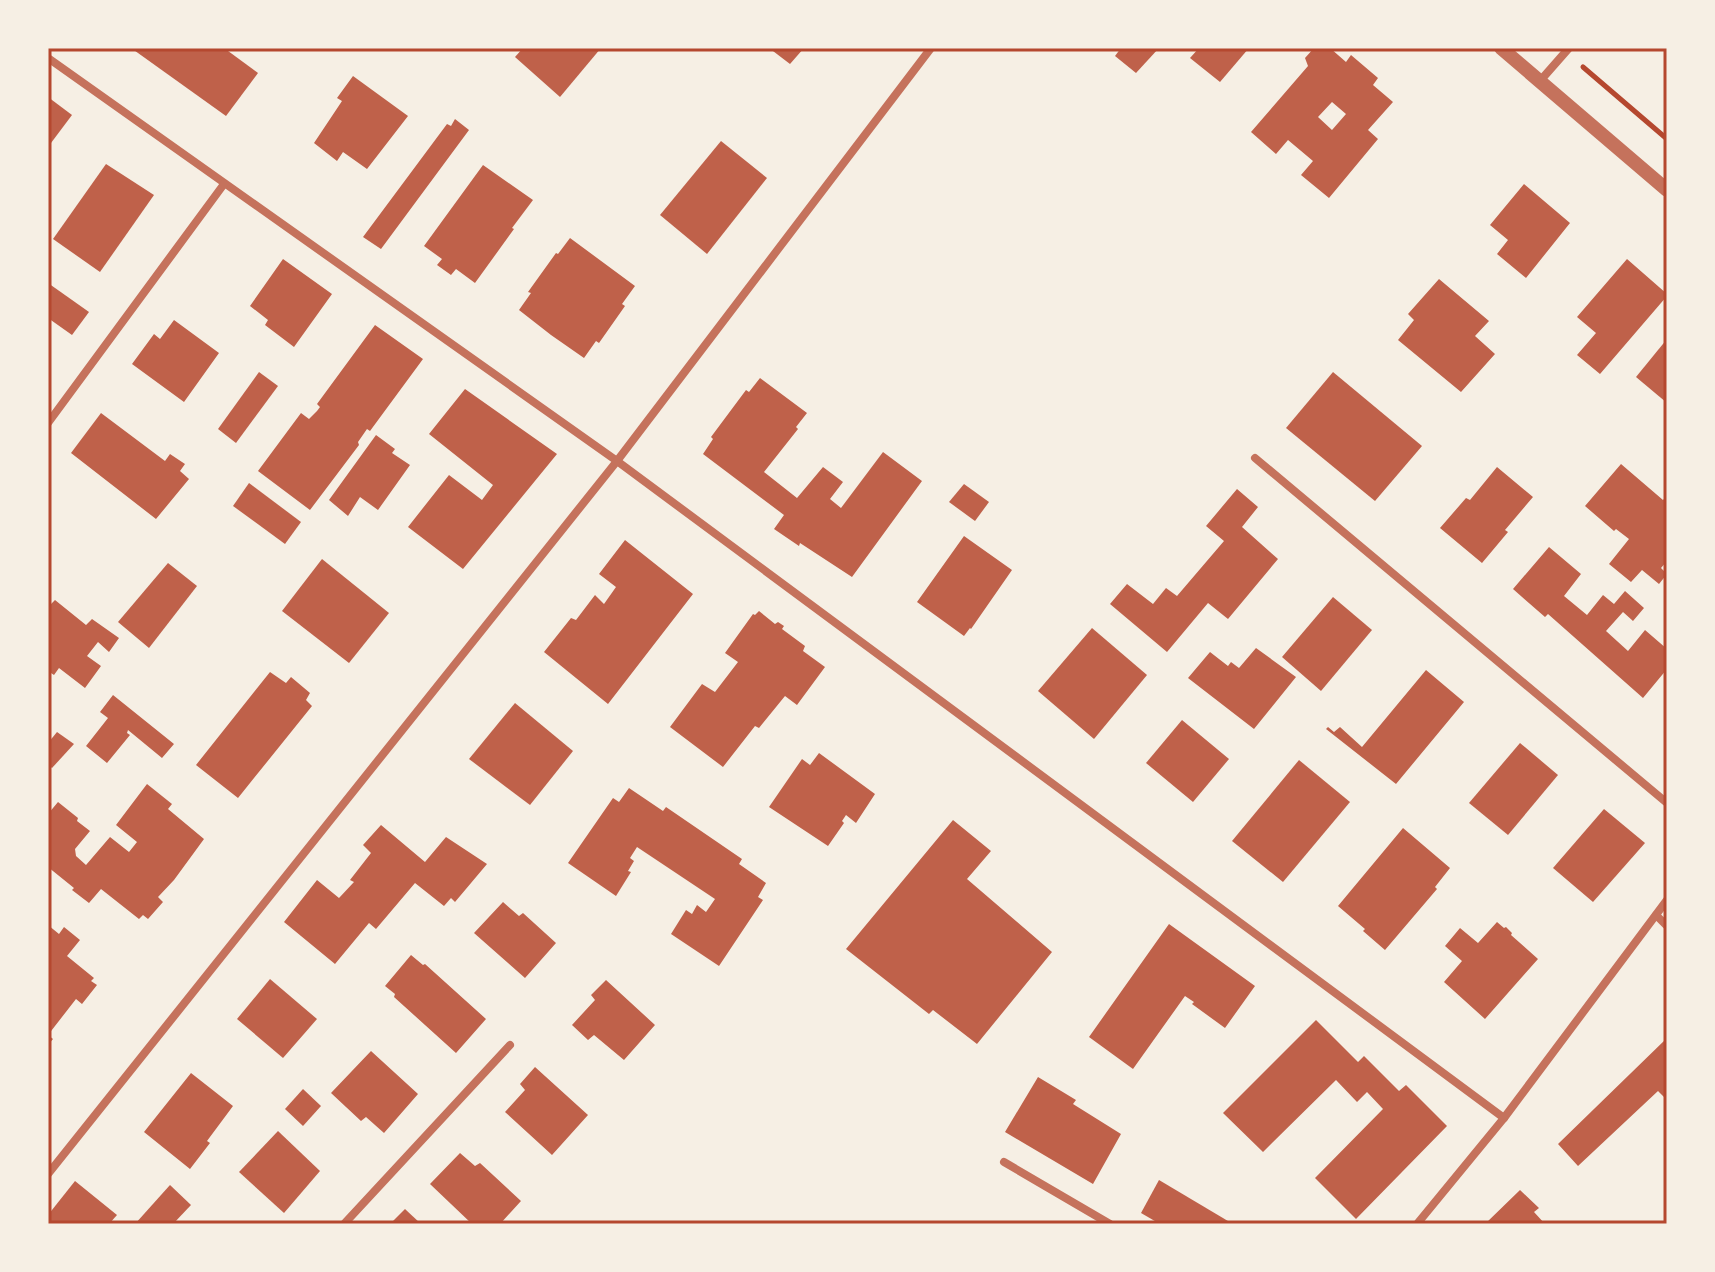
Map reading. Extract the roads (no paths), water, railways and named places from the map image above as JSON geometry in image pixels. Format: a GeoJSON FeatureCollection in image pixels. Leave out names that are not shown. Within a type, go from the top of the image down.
{"type":"FeatureCollection","features":[{"type":"Feature","properties":{"kind":"street"},"geometry":{"type":"LineString","coordinates":[[48,1174],[617,461],[931,48]]}},
{"type":"Feature","properties":{"kind":"street"},"geometry":{"type":"LineString","coordinates":[[1501,48],[1667,190]]}},
{"type":"Feature","properties":{"kind":"street"},"geometry":{"type":"LineString","coordinates":[[1540,81],[1567,50]]}},
{"type":"Feature","properties":{"kind":"street"},"geometry":{"type":"LineString","coordinates":[[48,58],[617,461],[1504,1118]]}},
{"type":"Feature","properties":{"kind":"street"},"geometry":{"type":"LineString","coordinates":[[48,423],[224,184]]}},
{"type":"Feature","properties":{"kind":"street"},"geometry":{"type":"LineString","coordinates":[[1255,458],[1667,803]]}},
{"type":"Feature","properties":{"kind":"street"},"geometry":{"type":"LineString","coordinates":[[1417,1224],[1504,1118],[1667,900]]}},
{"type":"Feature","properties":{"kind":"street"},"geometry":{"type":"LineString","coordinates":[[1656,915],[1667,926]]}},
{"type":"Feature","properties":{"kind":"street"},"geometry":{"type":"LineString","coordinates":[[344,1224],[510,1045]]}},
{"type":"Feature","properties":{"kind":"street"},"geometry":{"type":"LineString","coordinates":[[1004,1162],[1110,1224]]}}]}
